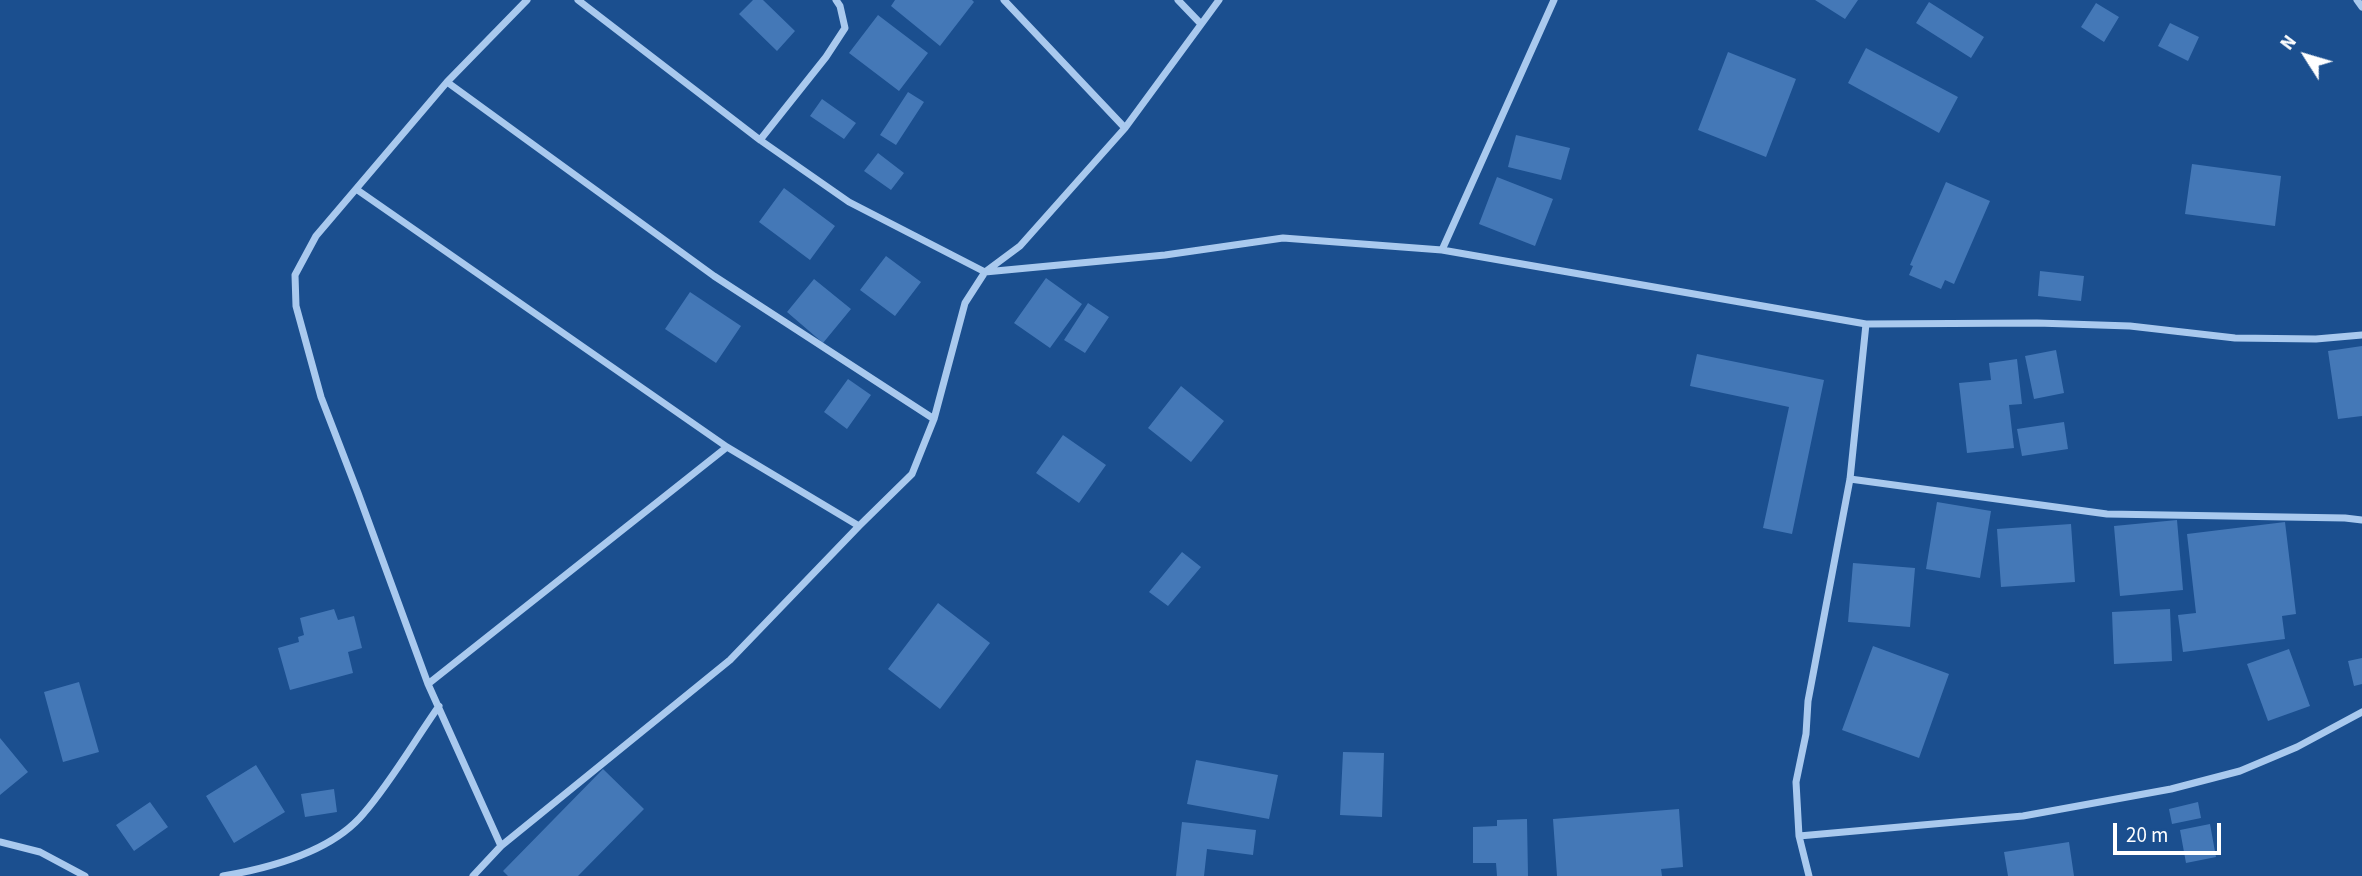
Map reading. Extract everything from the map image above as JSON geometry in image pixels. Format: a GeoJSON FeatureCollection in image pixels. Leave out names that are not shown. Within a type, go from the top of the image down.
{"type":"FeatureCollection","features":[{"type":"Feature","properties":{"kind":"street"},"geometry":{"type":"LineString","coordinates":[[501,846],[428,684],[321,397],[296,306],[295,275],[316,236],[447,82],[527,0]]}},
{"type":"Feature","properties":{"kind":"street"},"geometry":{"type":"LineString","coordinates":[[578,0],[760,140],[849,202],[985,272],[1166,255],[1283,238],[1443,250],[1866,324],[2038,323],[2130,326],[2235,338],[2316,339],[2362,335]]}},
{"type":"Feature","properties":{"kind":"street"},"geometry":{"type":"LineString","coordinates":[[760,140],[826,57],[845,28],[836,0]]}},
{"type":"Feature","properties":{"kind":"street"},"geometry":{"type":"LineString","coordinates":[[1004,0],[1125,128]]}},
{"type":"Feature","properties":{"kind":"street"},"geometry":{"type":"LineString","coordinates":[[1178,0],[1201,24]]}},
{"type":"Feature","properties":{"kind":"street"},"geometry":{"type":"LineString","coordinates":[[473,876],[501,846],[730,660],[912,474],[934,419],[965,303],[985,272],[1020,246],[1125,128],[1219,0]]}},
{"type":"Feature","properties":{"kind":"street"},"geometry":{"type":"LineString","coordinates":[[1443,250],[1554,0]]}},
{"type":"Feature","properties":{"kind":"street"},"geometry":{"type":"LineString","coordinates":[[2357,0],[2362,7]]}},
{"type":"Feature","properties":{"kind":"street"},"geometry":{"type":"LineString","coordinates":[[447,82],[714,276],[934,419]]}},
{"type":"Feature","properties":{"kind":"street"},"geometry":{"type":"LineString","coordinates":[[356,189],[727,446],[859,526]]}},
{"type":"Feature","properties":{"kind":"street"},"geometry":{"type":"LineString","coordinates":[[1809,876],[1799,836],[1796,782],[1806,734],[1808,701],[1850,479],[1866,324]]}},
{"type":"Feature","properties":{"kind":"street"},"geometry":{"type":"LineString","coordinates":[[428,684],[727,446]]}},
{"type":"Feature","properties":{"kind":"street"},"geometry":{"type":"LineString","coordinates":[[1850,479],[2107,514],[2362,520]]}},
{"type":"Feature","properties":{"kind":"street"},"geometry":{"type":"LineString","coordinates":[[223,876],[291,859],[335,838],[363,815],[439,706]]}},
{"type":"Feature","properties":{"kind":"street"},"geometry":{"type":"LineString","coordinates":[[1799,836],[2023,816],[2171,789],[2240,771],[2297,747],[2362,712]]}},
{"type":"Feature","properties":{"kind":"street"},"geometry":{"type":"LineString","coordinates":[[0,842],[40,852],[85,876]]}},
{"type":"Feature","properties":{"kind":"building"},"geometry":{"type":"Polygon","coordinates":[[[753,0],[763,0],[795,31],[777,51],[739,14],[753,0]]]}},
{"type":"Feature","properties":{"kind":"building"},"geometry":{"type":"Polygon","coordinates":[[[895,0],[974,2],[940,46],[891,6],[895,0]]]}},
{"type":"Feature","properties":{"kind":"building"},"geometry":{"type":"Polygon","coordinates":[[[1815,0],[1858,0],[1845,19],[1815,0]]]}},
{"type":"Feature","properties":{"kind":"building"},"geometry":{"type":"Polygon","coordinates":[[[1929,2],[1984,37],[1971,58],[1916,23],[1929,2]]]}},
{"type":"Feature","properties":{"kind":"building"},"geometry":{"type":"Polygon","coordinates":[[[2096,3],[2119,17],[2104,42],[2081,27],[2096,3]]]}},
{"type":"Feature","properties":{"kind":"building"},"geometry":{"type":"Polygon","coordinates":[[[878,15],[928,53],[899,91],[849,53],[878,15]]]}},
{"type":"Feature","properties":{"kind":"building"},"geometry":{"type":"Polygon","coordinates":[[[2170,23],[2199,37],[2188,61],[2158,46],[2170,23]]]}},
{"type":"Feature","properties":{"kind":"building"},"geometry":{"type":"Polygon","coordinates":[[[1866,48],[1958,97],[1939,133],[1848,83],[1866,48]]]}},
{"type":"Feature","properties":{"kind":"building"},"geometry":{"type":"Polygon","coordinates":[[[1728,52],[1796,79],[1766,157],[1698,130],[1728,52]]]}},
{"type":"Feature","properties":{"kind":"building"},"geometry":{"type":"Polygon","coordinates":[[[908,92],[924,102],[896,145],[880,135],[908,92]]]}},
{"type":"Feature","properties":{"kind":"building"},"geometry":{"type":"Polygon","coordinates":[[[822,99],[856,123],[844,139],[810,116],[822,99]]]}},
{"type":"Feature","properties":{"kind":"building"},"geometry":{"type":"Polygon","coordinates":[[[1516,135],[1570,148],[1561,180],[1508,167],[1516,135]]]}},
{"type":"Feature","properties":{"kind":"building"},"geometry":{"type":"Polygon","coordinates":[[[878,153],[904,173],[891,190],[864,171],[878,153]]]}},
{"type":"Feature","properties":{"kind":"building"},"geometry":{"type":"Polygon","coordinates":[[[2192,164],[2281,176],[2275,226],[2185,214],[2192,164]]]}},
{"type":"Feature","properties":{"kind":"building"},"geometry":{"type":"Polygon","coordinates":[[[1497,177],[1553,199],[1535,246],[1479,224],[1497,177]]]}},
{"type":"Feature","properties":{"kind":"building"},"geometry":{"type":"Polygon","coordinates":[[[1946,182],[1990,201],[1954,284],[1945,280],[1941,289],[1909,275],[1913,266],[1910,265],[1946,182]]]}},
{"type":"Feature","properties":{"kind":"building"},"geometry":{"type":"Polygon","coordinates":[[[784,188],[835,226],[810,260],[759,222],[784,188]]]}},
{"type":"Feature","properties":{"kind":"building"},"geometry":{"type":"Polygon","coordinates":[[[886,256],[921,282],[895,316],[860,290],[886,256]]]}},
{"type":"Feature","properties":{"kind":"building"},"geometry":{"type":"Polygon","coordinates":[[[2040,271],[2084,276],[2081,301],[2038,296],[2040,271]]]}},
{"type":"Feature","properties":{"kind":"building"},"geometry":{"type":"Polygon","coordinates":[[[1046,278],[1082,304],[1050,348],[1014,323],[1046,278]]]}},
{"type":"Feature","properties":{"kind":"building"},"geometry":{"type":"Polygon","coordinates":[[[814,279],[851,309],[823,343],[787,312],[814,279]]]}},
{"type":"Feature","properties":{"kind":"building"},"geometry":{"type":"Polygon","coordinates":[[[690,292],[741,326],[716,363],[665,329],[690,292]]]}},
{"type":"Feature","properties":{"kind":"building"},"geometry":{"type":"Polygon","coordinates":[[[1088,303],[1109,317],[1085,353],[1064,340],[1088,303]]]}},
{"type":"Feature","properties":{"kind":"building"},"geometry":{"type":"Polygon","coordinates":[[[2362,346],[2362,416],[2338,419],[2328,351],[2362,346]]]}},
{"type":"Feature","properties":{"kind":"building"},"geometry":{"type":"Polygon","coordinates":[[[2056,350],[2064,393],[2034,399],[2025,356],[2056,350]]]}},
{"type":"Feature","properties":{"kind":"building"},"geometry":{"type":"Polygon","coordinates":[[[1697,354],[1824,380],[1792,534],[1763,528],[1789,407],[1690,386],[1697,354]]]}},
{"type":"Feature","properties":{"kind":"building"},"geometry":{"type":"Polygon","coordinates":[[[2017,359],[2022,404],[2009,405],[2014,448],[1967,453],[1959,383],[1991,380],[1989,363],[2017,359]]]}},
{"type":"Feature","properties":{"kind":"building"},"geometry":{"type":"Polygon","coordinates":[[[848,379],[871,395],[847,429],[824,412],[848,379]]]}},
{"type":"Feature","properties":{"kind":"building"},"geometry":{"type":"Polygon","coordinates":[[[1181,386],[1224,421],[1191,462],[1148,428],[1181,386]]]}},
{"type":"Feature","properties":{"kind":"building"},"geometry":{"type":"Polygon","coordinates":[[[2064,422],[2068,449],[2022,456],[2017,429],[2064,422]]]}},
{"type":"Feature","properties":{"kind":"building"},"geometry":{"type":"Polygon","coordinates":[[[1063,435],[1106,465],[1079,503],[1036,473],[1063,435]]]}},
{"type":"Feature","properties":{"kind":"building"},"geometry":{"type":"Polygon","coordinates":[[[1937,502],[1991,511],[1980,578],[1926,569],[1937,502]]]}},
{"type":"Feature","properties":{"kind":"building"},"geometry":{"type":"Polygon","coordinates":[[[2177,520],[2183,590],[2120,596],[2114,526],[2177,520]]]}},
{"type":"Feature","properties":{"kind":"building"},"geometry":{"type":"Polygon","coordinates":[[[2285,522],[2296,614],[2282,616],[2285,639],[2183,652],[2178,615],[2196,613],[2187,534],[2285,522]]]}},
{"type":"Feature","properties":{"kind":"building"},"geometry":{"type":"Polygon","coordinates":[[[2071,524],[2075,582],[2001,587],[1997,529],[2071,524]]]}},
{"type":"Feature","properties":{"kind":"building"},"geometry":{"type":"Polygon","coordinates":[[[1182,552],[1201,567],[1168,606],[1149,592],[1182,552]]]}},
{"type":"Feature","properties":{"kind":"building"},"geometry":{"type":"Polygon","coordinates":[[[1853,563],[1915,568],[1910,627],[1848,622],[1853,563]]]}},
{"type":"Feature","properties":{"kind":"building"},"geometry":{"type":"Polygon","coordinates":[[[938,603],[990,643],[940,709],[888,669],[938,603]]]}},
{"type":"Feature","properties":{"kind":"building"},"geometry":{"type":"Polygon","coordinates":[[[334,609],[338,620],[354,616],[362,648],[348,652],[353,673],[290,690],[278,648],[299,642],[298,637],[304,635],[300,618],[334,609]]]}},
{"type":"Feature","properties":{"kind":"building"},"geometry":{"type":"Polygon","coordinates":[[[2170,609],[2172,661],[2114,664],[2112,612],[2170,609]]]}},
{"type":"Feature","properties":{"kind":"building"},"geometry":{"type":"Polygon","coordinates":[[[1873,646],[1949,674],[1919,758],[1842,730],[1873,646]]]}},
{"type":"Feature","properties":{"kind":"building"},"geometry":{"type":"Polygon","coordinates":[[[2289,649],[2310,706],[2268,721],[2247,664],[2289,649]]]}},
{"type":"Feature","properties":{"kind":"building"},"geometry":{"type":"Polygon","coordinates":[[[2362,658],[2362,684],[2354,686],[2348,661],[2362,658]]]}},
{"type":"Feature","properties":{"kind":"building"},"geometry":{"type":"Polygon","coordinates":[[[79,682],[99,752],[63,762],[44,692],[79,682]]]}},
{"type":"Feature","properties":{"kind":"building"},"geometry":{"type":"Polygon","coordinates":[[[0,738],[28,772],[0,795],[0,738]]]}},
{"type":"Feature","properties":{"kind":"building"},"geometry":{"type":"Polygon","coordinates":[[[1343,752],[1384,753],[1382,817],[1340,815],[1343,752]]]}},
{"type":"Feature","properties":{"kind":"building"},"geometry":{"type":"Polygon","coordinates":[[[1196,760],[1278,775],[1269,819],[1187,804],[1196,760]]]}},
{"type":"Feature","properties":{"kind":"building"},"geometry":{"type":"Polygon","coordinates":[[[256,765],[285,812],[234,843],[206,796],[256,765]]]}},
{"type":"Feature","properties":{"kind":"building"},"geometry":{"type":"Polygon","coordinates":[[[603,769],[644,809],[578,876],[508,876],[503,871],[603,769]]]}},
{"type":"Feature","properties":{"kind":"building"},"geometry":{"type":"Polygon","coordinates":[[[334,789],[337,812],[305,817],[301,794],[334,789]]]}},
{"type":"Feature","properties":{"kind":"building"},"geometry":{"type":"Polygon","coordinates":[[[150,802],[168,827],[134,851],[116,825],[150,802]]]}},
{"type":"Feature","properties":{"kind":"building"},"geometry":{"type":"Polygon","coordinates":[[[2198,802],[2201,818],[2172,824],[2169,809],[2198,802]]]}},
{"type":"Feature","properties":{"kind":"building"},"geometry":{"type":"Polygon","coordinates":[[[1679,809],[1683,867],[1661,869],[1662,876],[1557,876],[1553,819],[1679,809]]]}},
{"type":"Feature","properties":{"kind":"building"},"geometry":{"type":"Polygon","coordinates":[[[1527,819],[1528,876],[1497,876],[1496,863],[1473,863],[1473,827],[1497,826],[1497,820],[1527,819]]]}},
{"type":"Feature","properties":{"kind":"building"},"geometry":{"type":"Polygon","coordinates":[[[1182,822],[1256,830],[1253,855],[1207,849],[1204,876],[1176,876],[1182,822]]]}},
{"type":"Feature","properties":{"kind":"building"},"geometry":{"type":"Polygon","coordinates":[[[2210,824],[2216,857],[2186,863],[2180,830],[2210,824]]]}},
{"type":"Feature","properties":{"kind":"building"},"geometry":{"type":"Polygon","coordinates":[[[2069,842],[2074,876],[2008,876],[2004,852],[2069,842]]]}}]}
